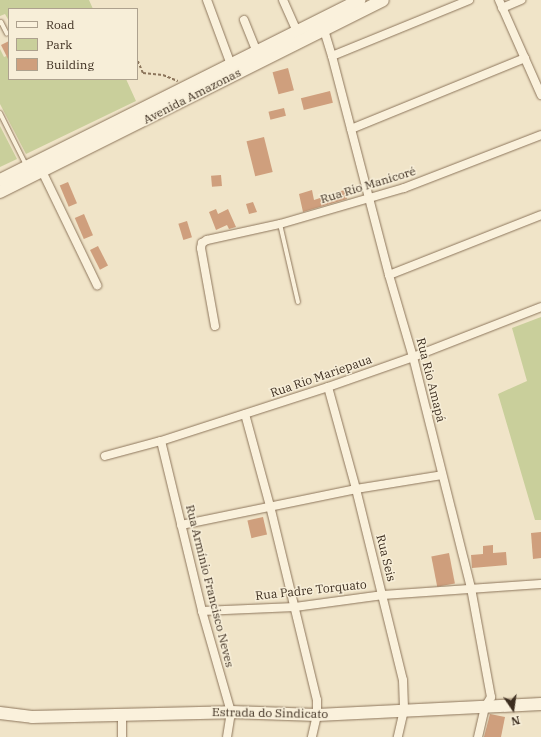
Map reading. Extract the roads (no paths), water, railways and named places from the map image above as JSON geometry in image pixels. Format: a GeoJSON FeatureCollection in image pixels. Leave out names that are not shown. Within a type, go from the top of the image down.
{"type":"FeatureCollection","features":[{"type":"Feature","properties":{"kind":"street"},"geometry":{"type":"LineString","coordinates":[[207,0],[231,65]]}},
{"type":"Feature","properties":{"kind":"street"},"geometry":{"type":"LineString","coordinates":[[283,0],[299,36]]}},
{"type":"Feature","properties":{"kind":"street","name":"Avenida Amazonas"},"geometry":{"type":"LineString","coordinates":[[0,180],[34,171],[299,36],[359,0]]}},
{"type":"Feature","properties":{"kind":"street","name":"Avenida Amazonas"},"geometry":{"type":"LineString","coordinates":[[0,192],[34,171],[231,65],[257,52],[299,36],[324,30],[383,0]]}},
{"type":"Feature","properties":{"kind":"street"},"geometry":{"type":"LineString","coordinates":[[332,56],[469,0]]}},
{"type":"Feature","properties":{"kind":"street"},"geometry":{"type":"LineString","coordinates":[[498,0],[524,58],[533,74],[541,95]]}},
{"type":"Feature","properties":{"kind":"street"},"geometry":{"type":"LineString","coordinates":[[502,8],[521,0]]}},
{"type":"Feature","properties":{"kind":"street"},"geometry":{"type":"LineString","coordinates":[[244,20],[257,52]]}},
{"type":"Feature","properties":{"kind":"street","name":"Rua Rio Amapá"},"geometry":{"type":"LineString","coordinates":[[324,30],[388,275],[414,357],[471,588],[491,697],[485,707],[478,737]]}},
{"type":"Feature","properties":{"kind":"street"},"geometry":{"type":"LineString","coordinates":[[351,129],[524,58]]}},
{"type":"Feature","properties":{"kind":"street"},"geometry":{"type":"LineString","coordinates":[[533,74],[541,71]]}},
{"type":"Feature","properties":{"kind":"street","name":"Rua Rio Manicoré"},"geometry":{"type":"LineString","coordinates":[[215,326],[201,248],[202,243],[206,240],[280,224],[368,197],[404,188],[541,135]]}},
{"type":"Feature","properties":{"kind":"street"},"geometry":{"type":"LineString","coordinates":[[34,171],[97,285]]}},
{"type":"Feature","properties":{"kind":"street"},"geometry":{"type":"LineString","coordinates":[[388,275],[541,215]]}},
{"type":"Feature","properties":{"kind":"street","name":"Rua Rio Mariepaua"},"geometry":{"type":"LineString","coordinates":[[105,456],[161,441],[328,387],[414,357],[541,308]]}},
{"type":"Feature","properties":{"kind":"street","name":"Rua Seis"},"geometry":{"type":"LineString","coordinates":[[328,387],[356,489],[403,680],[404,710],[398,737]]}},
{"type":"Feature","properties":{"kind":"street"},"geometry":{"type":"LineString","coordinates":[[245,414],[270,506],[317,700],[317,715],[312,737]]}},
{"type":"Feature","properties":{"kind":"street","name":"Rua Armínio Francisco Neves"},"geometry":{"type":"LineString","coordinates":[[161,441],[202,611],[231,712],[227,737]]}},
{"type":"Feature","properties":{"kind":"street"},"geometry":{"type":"LineString","coordinates":[[181,525],[356,489],[442,475]]}},
{"type":"Feature","properties":{"kind":"street","name":"Rua Padre Torquato"},"geometry":{"type":"LineString","coordinates":[[202,611],[295,606],[383,595],[541,584]]}},
{"type":"Feature","properties":{"kind":"street","name":"Estrada do Sindicato"},"geometry":{"type":"LineString","coordinates":[[0,713],[32,717],[231,712],[317,715],[541,704]]}},
{"type":"Feature","properties":{"kind":"street"},"geometry":{"type":"LineString","coordinates":[[122,714],[122,737]]}},
{"type":"Feature","properties":{"kind":"lane"},"geometry":{"type":"LineString","coordinates":[[0,23],[1,22],[7,34]]}},
{"type":"Feature","properties":{"kind":"lane"},"geometry":{"type":"LineString","coordinates":[[0,113],[34,171]]}},
{"type":"Feature","properties":{"kind":"lane"},"geometry":{"type":"LineString","coordinates":[[280,224],[298,302]]}}]}
